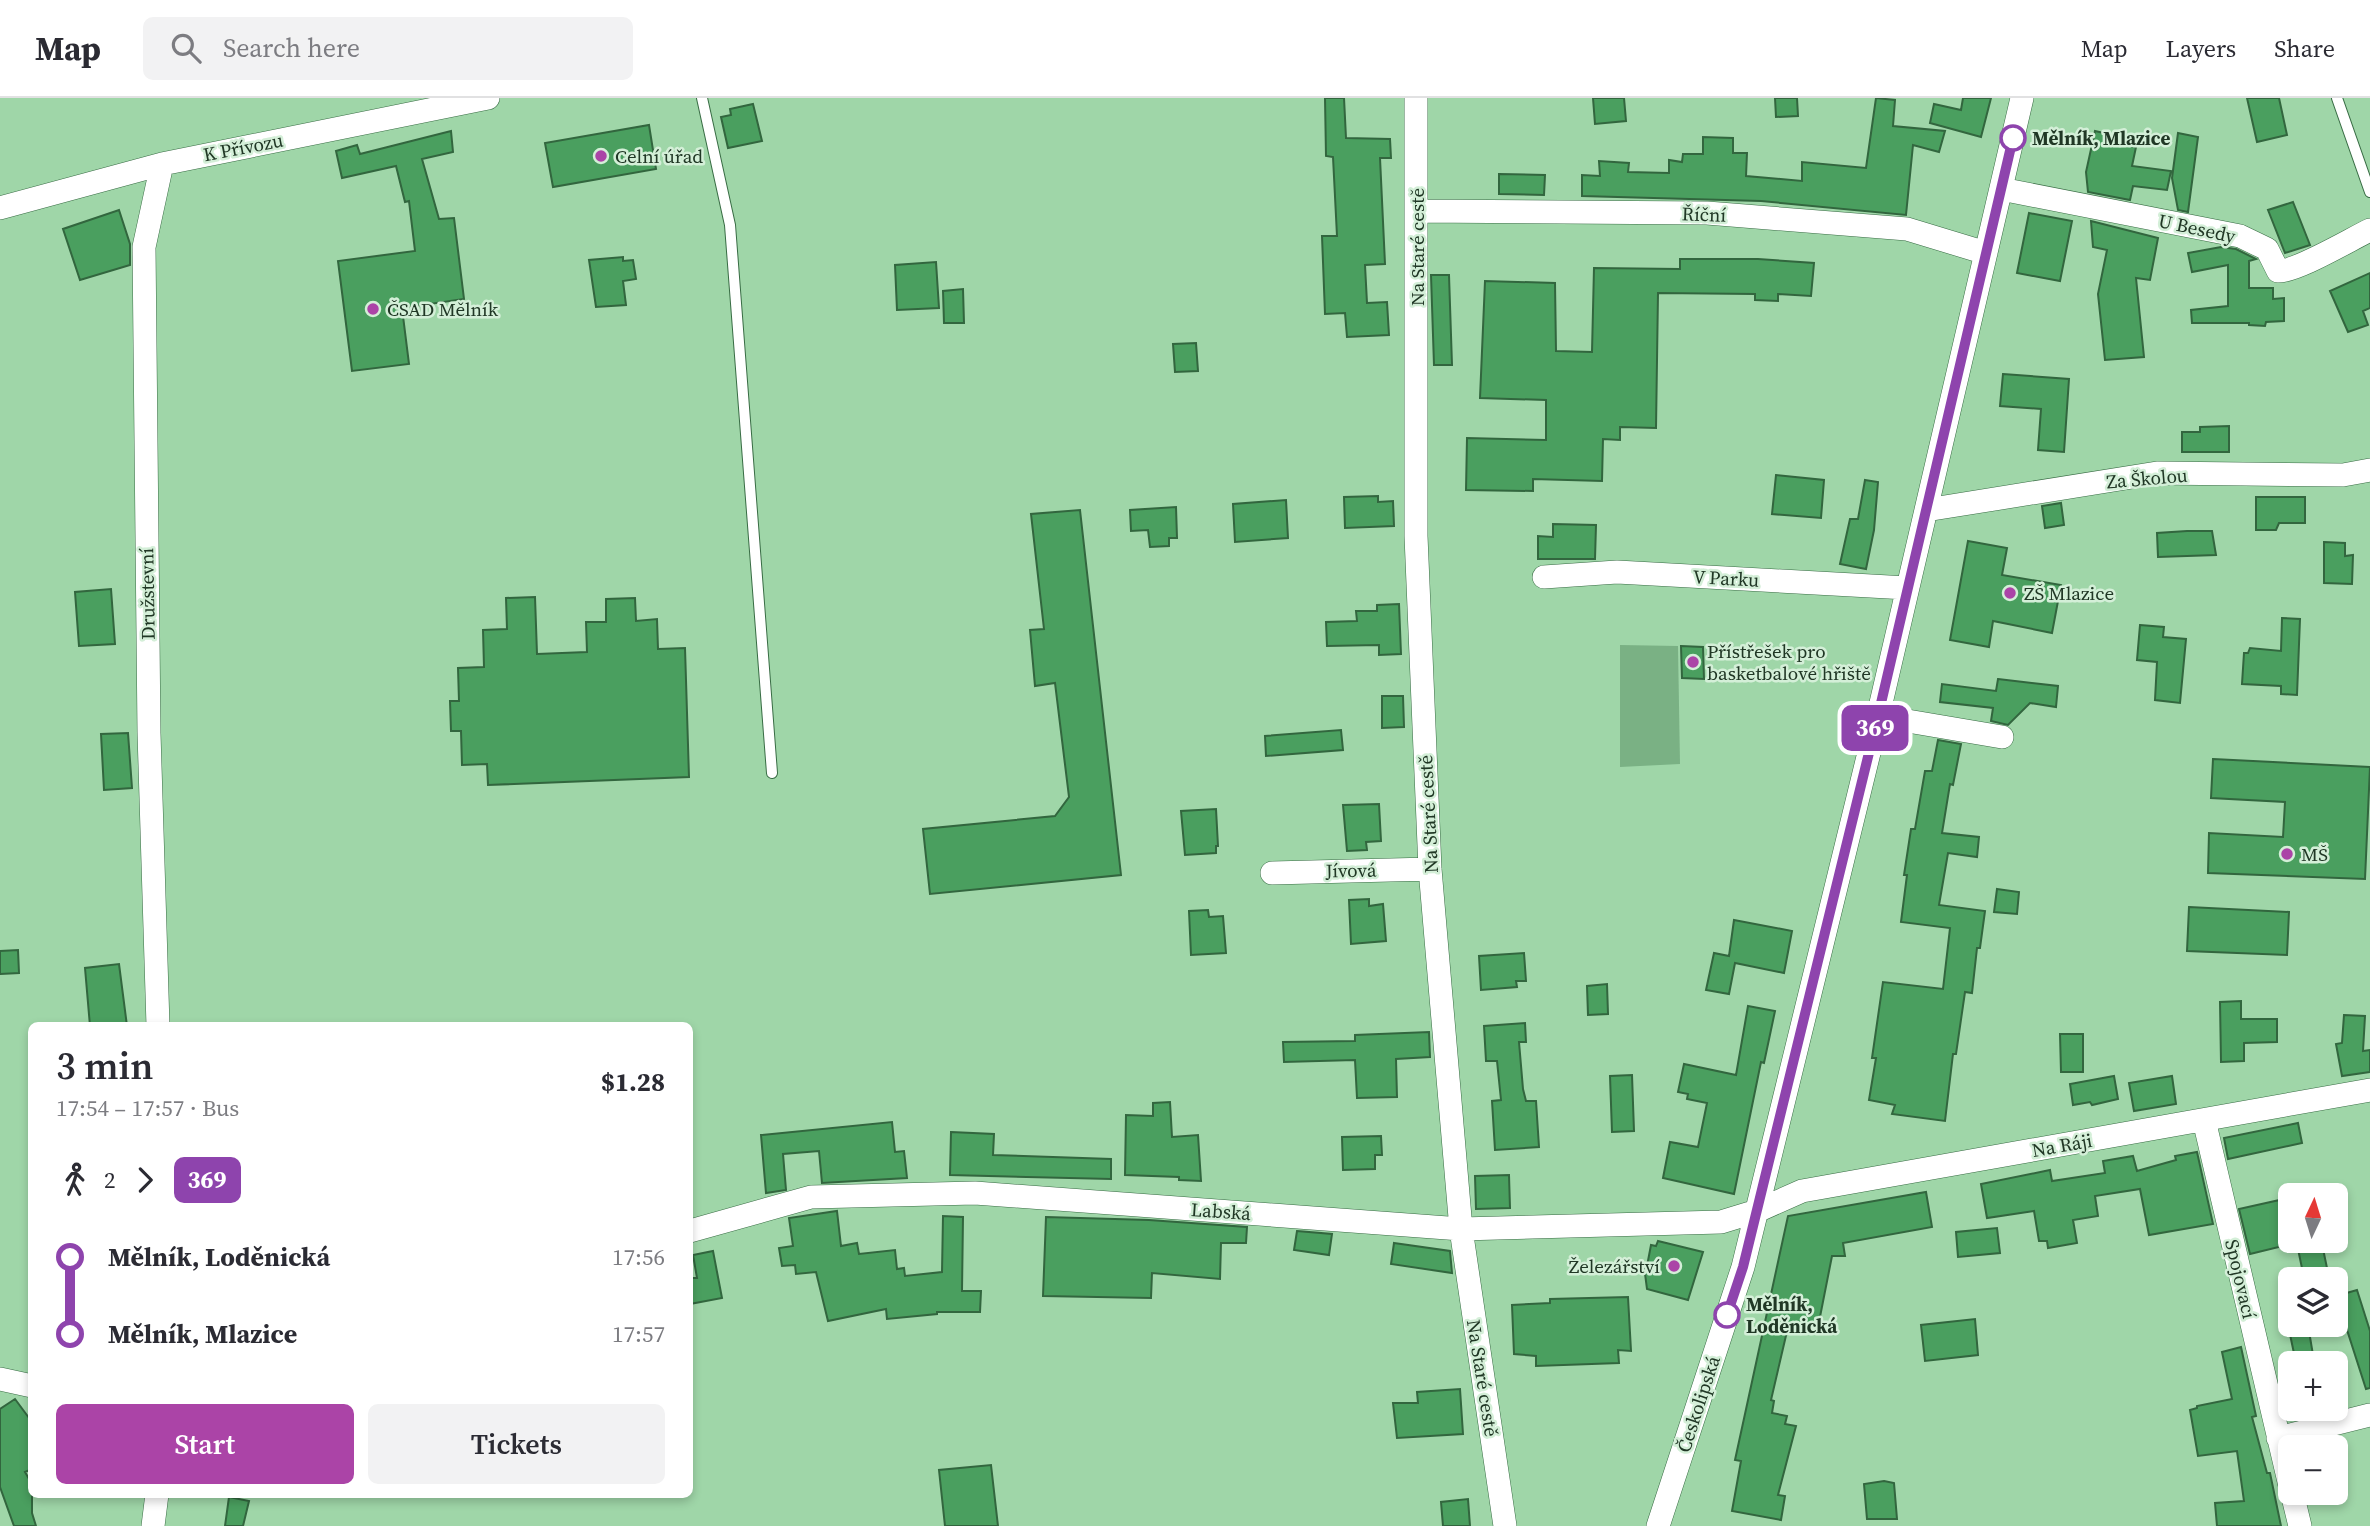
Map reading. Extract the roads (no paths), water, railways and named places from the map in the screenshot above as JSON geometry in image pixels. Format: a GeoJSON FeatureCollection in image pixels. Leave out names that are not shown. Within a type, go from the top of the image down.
{"type":"FeatureCollection","features":[{"type":"Feature","properties":{"kind":"street","name":"K Přívozu"},"geometry":{"type":"LineString","coordinates":[[0,208],[162,164],[488,98]]}},
{"type":"Feature","properties":{"kind":"street","name":"Na Staré cestě"},"geometry":{"type":"LineString","coordinates":[[1416,98],[1416,536],[1430,869],[1461,1229],[1506,1526]]}},
{"type":"Feature","properties":{"kind":"street","name":"Českolipská"},"geometry":{"type":"LineString","coordinates":[[1658,1526],[1743,1267],[1878,716],[2022,98]]}},
{"type":"Feature","properties":{"kind":"street","name":"Družstevní"},"geometry":{"type":"LineString","coordinates":[[158,1022],[149,733],[144,247],[162,164]]}},
{"type":"Feature","properties":{"kind":"street","name":"U Besedy"},"geometry":{"type":"LineString","coordinates":[[2001,190],[2240,236],[2267,249],[2278,271],[2308,261],[2370,230]]}},
{"type":"Feature","properties":{"kind":"street","name":"Říční"},"geometry":{"type":"LineString","coordinates":[[1418,211],[1707,213],[1907,229],[1986,253]]}},
{"type":"Feature","properties":{"kind":"street","name":"Za Školou"},"geometry":{"type":"LineString","coordinates":[[1926,510],[2157,473],[2343,475],[2370,470]]}},
{"type":"Feature","properties":{"kind":"street","name":"V Parku"},"geometry":{"type":"LineString","coordinates":[[1544,577],[1616,572],[1907,588]]}},
{"type":"Feature","properties":{"kind":"street"},"geometry":{"type":"LineString","coordinates":[[1878,716],[2002,737]]}},
{"type":"Feature","properties":{"kind":"street","name":"Jívová"},"geometry":{"type":"LineString","coordinates":[[1272,873],[1430,869]]}},
{"type":"Feature","properties":{"kind":"street","name":"Na Ráji"},"geometry":{"type":"LineString","coordinates":[[1756,1211],[1802,1191],[2370,1090]]}},
{"type":"Feature","properties":{"kind":"street","name":"Spojovací"},"geometry":{"type":"LineString","coordinates":[[2204,1120],[2278,1438]]}},
{"type":"Feature","properties":{"kind":"street","name":"Labská"},"geometry":{"type":"LineString","coordinates":[[693,1229],[811,1197],[975,1193],[1461,1229],[1721,1222],[1756,1211]]}},
{"type":"Feature","properties":{"kind":"street"},"geometry":{"type":"LineString","coordinates":[[0,1379],[28,1385]]}},
{"type":"Feature","properties":{"kind":"street"},"geometry":{"type":"LineString","coordinates":[[2290,1435],[2370,1415]]}},
{"type":"Feature","properties":{"kind":"street"},"geometry":{"type":"LineString","coordinates":[[152,1526],[156,1498]]}},
{"type":"Feature","properties":{"kind":"street","name":"Spojovací"},"geometry":{"type":"LineString","coordinates":[[2295,1505],[2300,1526]]}},
{"type":"Feature","properties":{"kind":"lane"},"geometry":{"type":"LineString","coordinates":[[702,98],[730,225],[772,773]]}},
{"type":"Feature","properties":{"kind":"lane"},"geometry":{"type":"LineString","coordinates":[[2337,98],[2370,192]]}},
{"type":"Feature","properties":{"kind":"place","name":"Mělník, Mlazice"},"geometry":{"type":"Point","coordinates":[2013,138]}},
{"type":"Feature","properties":{"kind":"place","name":"Celní úřad"},"geometry":{"type":"Point","coordinates":[601,156]}},
{"type":"Feature","properties":{"kind":"place","name":"ČSAD Mělník"},"geometry":{"type":"Point","coordinates":[373,309]}},
{"type":"Feature","properties":{"kind":"place","name":"ZŠ Mlazice"},"geometry":{"type":"Point","coordinates":[2010,593]}},
{"type":"Feature","properties":{"kind":"place","name":"Přístřešek pro basketbalové hřiště"},"geometry":{"type":"Point","coordinates":[1693,662]}},
{"type":"Feature","properties":{"kind":"place","name":"MŠ"},"geometry":{"type":"Point","coordinates":[2287,854]}},
{"type":"Feature","properties":{"kind":"place","name":"Železářství"},"geometry":{"type":"Point","coordinates":[1674,1266]}},
{"type":"Feature","properties":{"kind":"place","name":"Mělník, Loděnická"},"geometry":{"type":"Point","coordinates":[1727,1315]}}]}
